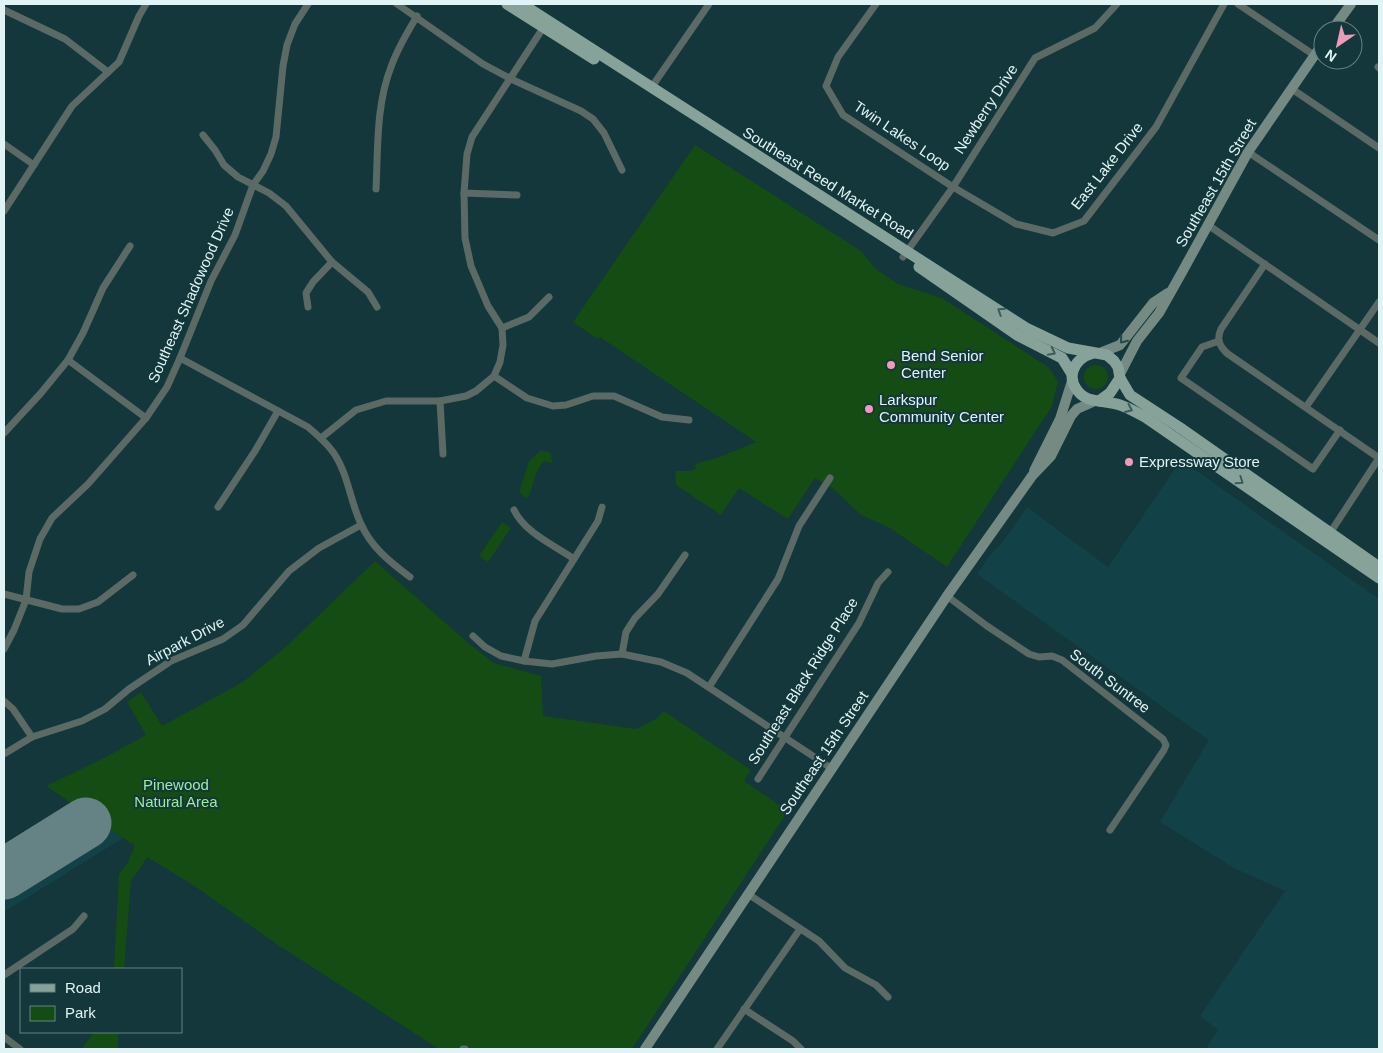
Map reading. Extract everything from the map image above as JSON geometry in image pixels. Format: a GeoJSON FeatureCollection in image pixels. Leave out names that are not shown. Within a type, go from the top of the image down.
{"type":"FeatureCollection","features":[{"type":"Feature","properties":{"kind":"main road","name":"Southeast Reed Market Road"},"geometry":{"type":"LineString","coordinates":[[507,4],[546,24],[651,88],[906,254],[1017,335],[1062,358],[1079,392],[1084,397],[1123,406],[1145,417],[1379,578]]}},
{"type":"Feature","properties":{"kind":"main road","name":"Southeast Reed Market Road"},"geometry":{"type":"LineString","coordinates":[[522,4],[546,24],[906,254],[1026,328],[1068,348],[1096,353]]}},
{"type":"Feature","properties":{"kind":"main road"},"geometry":{"type":"LineString","coordinates":[[1339,20],[1351,4]]}},
{"type":"Feature","properties":{"kind":"main road","name":"Southeast 15th Street"},"geometry":{"type":"LineString","coordinates":[[644,1049],[947,596],[1032,476],[1051,456],[1071,416],[1077,409],[1097,401],[1110,393],[1137,342],[1159,313],[1248,152],[1313,57]]}},
{"type":"Feature","properties":{"kind":"main road","name":"Southeast 15th Street"},"geometry":{"type":"LineString","coordinates":[[1032,476],[1042,451],[1060,418],[1075,365],[1080,359],[1120,345],[1153,303],[1171,290]]}},
{"type":"Feature","properties":{"kind":"main road"},"geometry":{"type":"LineString","coordinates":[[1096,353],[1107,355],[1114,361],[1130,395],[1179,427],[1379,567]]}},
{"type":"Feature","properties":{"kind":"street"},"geometry":{"type":"LineString","coordinates":[[4,211],[72,106],[119,62],[146,4]]}},
{"type":"Feature","properties":{"kind":"street","name":"Southeast Shadowood Drive"},"geometry":{"type":"LineString","coordinates":[[4,649],[26,600],[30,572],[40,539],[52,518],[88,484],[146,418],[167,387],[211,281],[235,235],[253,185],[271,154],[276,137],[283,66],[288,45],[295,24],[308,4]]}},
{"type":"Feature","properties":{"kind":"street"},"geometry":{"type":"LineString","coordinates":[[397,4],[417,16],[457,47],[511,79],[581,111],[593,119],[604,133],[622,170]]}},
{"type":"Feature","properties":{"kind":"street"},"geometry":{"type":"LineString","coordinates":[[651,88],[709,4]]}},
{"type":"Feature","properties":{"kind":"street","name":"Twin Lakes Loop"},"geometry":{"type":"LineString","coordinates":[[876,4],[838,57],[826,86],[843,115],[953,187]]}},
{"type":"Feature","properties":{"kind":"street","name":"Newberry Drive"},"geometry":{"type":"LineString","coordinates":[[906,254],[953,187],[1035,58],[1095,28],[1117,4]]}},
{"type":"Feature","properties":{"kind":"street","name":"East Lake Drive"},"geometry":{"type":"LineString","coordinates":[[953,187],[1016,224],[1053,233],[1084,221],[1156,127],[1224,4]]}},
{"type":"Feature","properties":{"kind":"street"},"geometry":{"type":"LineString","coordinates":[[1238,4],[1313,54]]}},
{"type":"Feature","properties":{"kind":"street"},"geometry":{"type":"LineString","coordinates":[[4,10],[65,39],[108,72]]}},
{"type":"Feature","properties":{"kind":"street"},"geometry":{"type":"LineString","coordinates":[[376,189],[379,118],[390,70],[399,47],[417,16]]}},
{"type":"Feature","properties":{"kind":"street"},"geometry":{"type":"LineString","coordinates":[[320,438],[356,410],[386,401],[440,401],[471,393],[494,376],[502,353],[502,328],[488,306],[471,266],[465,238],[464,193],[467,154],[472,137],[546,24]]}},
{"type":"Feature","properties":{"kind":"street"},"geometry":{"type":"LineString","coordinates":[[1292,89],[1379,148]]}},
{"type":"Feature","properties":{"kind":"street"},"geometry":{"type":"LineString","coordinates":[[202,135],[215,150],[224,165],[238,177],[269,193],[286,206],[332,262],[368,292],[377,307]]}},
{"type":"Feature","properties":{"kind":"street"},"geometry":{"type":"LineString","coordinates":[[4,144],[34,165]]}},
{"type":"Feature","properties":{"kind":"street"},"geometry":{"type":"LineString","coordinates":[[1248,152],[1379,240]]}},
{"type":"Feature","properties":{"kind":"street"},"geometry":{"type":"LineString","coordinates":[[464,193],[517,195]]}},
{"type":"Feature","properties":{"kind":"street"},"geometry":{"type":"LineString","coordinates":[[1208,226],[1379,343]]}},
{"type":"Feature","properties":{"kind":"street"},"geometry":{"type":"LineString","coordinates":[[4,433],[68,360],[83,333],[103,288],[130,246]]}},
{"type":"Feature","properties":{"kind":"street"},"geometry":{"type":"LineString","coordinates":[[308,306],[306,292],[332,262]]}},
{"type":"Feature","properties":{"kind":"street"},"geometry":{"type":"LineString","coordinates":[[1264,264],[1222,327],[1219,334],[1221,347],[1228,354],[1379,458],[1330,533]]}},
{"type":"Feature","properties":{"kind":"street"},"geometry":{"type":"LineString","coordinates":[[502,328],[529,317],[549,297]]}},
{"type":"Feature","properties":{"kind":"street"},"geometry":{"type":"LineString","coordinates":[[1306,407],[1379,302]]}},
{"type":"Feature","properties":{"kind":"street"},"geometry":{"type":"LineString","coordinates":[[1219,341],[1202,347],[1181,378],[1313,469],[1340,430]]}},
{"type":"Feature","properties":{"kind":"street"},"geometry":{"type":"LineString","coordinates":[[180,358],[308,427],[320,438],[333,452],[343,471],[361,524],[374,547],[410,577]]}},
{"type":"Feature","properties":{"kind":"street"},"geometry":{"type":"LineString","coordinates":[[68,360],[146,418]]}},
{"type":"Feature","properties":{"kind":"street"},"geometry":{"type":"LineString","coordinates":[[494,376],[527,398],[553,406],[566,405],[593,396],[614,396],[662,417],[689,420]]}},
{"type":"Feature","properties":{"kind":"street"},"geometry":{"type":"LineString","coordinates":[[440,401],[443,454]]}},
{"type":"Feature","properties":{"kind":"street"},"geometry":{"type":"LineString","coordinates":[[218,507],[255,451],[278,411]]}},
{"type":"Feature","properties":{"kind":"street"},"geometry":{"type":"LineString","coordinates":[[709,687],[778,578],[799,526],[830,478]]}},
{"type":"Feature","properties":{"kind":"street"},"geometry":{"type":"LineString","coordinates":[[524,661],[535,622],[598,521],[602,507]]}},
{"type":"Feature","properties":{"kind":"street"},"geometry":{"type":"LineString","coordinates":[[514,510],[518,518],[529,529],[574,559]]}},
{"type":"Feature","properties":{"kind":"street","name":"Airpark Drive"},"geometry":{"type":"LineString","coordinates":[[4,754],[32,737],[82,721],[105,709],[128,689],[171,662],[223,639],[244,625],[289,571],[319,548],[361,524]]}},
{"type":"Feature","properties":{"kind":"street"},"geometry":{"type":"LineString","coordinates":[[622,654],[626,632],[635,618],[658,594],[685,555]]}},
{"type":"Feature","properties":{"kind":"street","name":"Southeast Black Ridge Place"},"geometry":{"type":"LineString","coordinates":[[758,779],[860,623],[878,583],[888,572]]}},
{"type":"Feature","properties":{"kind":"street"},"geometry":{"type":"LineString","coordinates":[[4,594],[62,609],[79,609],[98,602],[133,575]]}},
{"type":"Feature","properties":{"kind":"street","name":"South Suntree"},"geometry":{"type":"LineString","coordinates":[[947,596],[1029,654],[1039,657],[1052,656],[1062,660],[1164,739],[1166,745],[1164,750],[1110,830]]}},
{"type":"Feature","properties":{"kind":"street"},"geometry":{"type":"LineString","coordinates":[[473,636],[485,647],[501,656],[524,661],[552,664],[596,656],[622,654],[660,662],[687,673],[831,768]]}},
{"type":"Feature","properties":{"kind":"street"},"geometry":{"type":"LineString","coordinates":[[4,701],[13,709],[32,737]]}},
{"type":"Feature","properties":{"kind":"street"},"geometry":{"type":"LineString","coordinates":[[748,894],[819,942],[845,968],[876,985],[888,997]]}},
{"type":"Feature","properties":{"kind":"street"},"geometry":{"type":"LineString","coordinates":[[4,975],[73,929],[84,916]]}},
{"type":"Feature","properties":{"kind":"street"},"geometry":{"type":"LineString","coordinates":[[717,1049],[800,929]]}},
{"type":"Feature","properties":{"kind":"street"},"geometry":{"type":"LineString","coordinates":[[744,1009],[793,1041],[801,1049]]}},
{"type":"Feature","properties":{"kind":"street"},"geometry":{"type":"LineString","coordinates":[[4,1038],[20,1049]]}},
{"type":"Feature","properties":{"kind":"shaded area"},"geometry":{"type":"Polygon","coordinates":[[[1181,460],[1379,599],[1379,1049],[1206,1049],[1218,1030],[1200,1016],[1285,891],[1234,868],[1160,822],[1209,740],[977,574],[1027,507],[1108,567],[1181,460]]]}},
{"type":"Feature","properties":{"kind":"shaded area"},"geometry":{"type":"Polygon","coordinates":[[[79,808],[123,838],[4,912],[4,855],[79,808]]]}},
{"type":"Feature","properties":{"kind":"green space"},"geometry":{"type":"Polygon","coordinates":[[[695,145],[861,251],[876,269],[898,284],[942,298],[1048,367],[1058,381],[1052,406],[947,567],[890,528],[861,515],[835,490],[815,478],[788,519],[739,488],[721,515],[676,485],[675,471],[696,469],[695,464],[720,457],[756,442],[600,337],[598,339],[573,322],[695,145]]]}},
{"type":"Feature","properties":{"kind":"green space"},"geometry":{"type":"Polygon","coordinates":[[[1096,365],[1105,368],[1108,377],[1105,386],[1096,389],[1087,386],[1084,377],[1087,368],[1096,365]]]}},
{"type":"Feature","properties":{"kind":"green space"},"geometry":{"type":"Polygon","coordinates":[[[540,451],[550,453],[553,463],[544,461],[541,465],[527,499],[519,492],[529,461],[540,451]]]}},
{"type":"Feature","properties":{"kind":"green space"},"geometry":{"type":"Polygon","coordinates":[[[502,522],[511,528],[488,562],[479,556],[502,522]]]}},
{"type":"Feature","properties":{"kind":"green space","name":"Pinewood Natural Area"},"geometry":{"type":"Polygon","coordinates":[[[375,561],[467,642],[494,663],[541,676],[543,716],[636,729],[656,719],[664,711],[751,770],[744,781],[788,811],[632,1049],[439,1049],[275,943],[193,885],[147,857],[131,880],[124,968],[114,968],[119,874],[127,864],[135,846],[46,786],[146,735],[127,702],[141,692],[162,726],[243,682],[288,645],[375,561]]]}},
{"type":"Feature","properties":{"kind":"green space"},"geometry":{"type":"Polygon","coordinates":[[[93,1033],[118,1033],[118,1049],[82,1049],[93,1033]]]}},
{"type":"Feature","properties":{"kind":"runway"},"geometry":{"type":"LineString","coordinates":[[4,874],[86,823]]}},
{"type":"Feature","properties":{"kind":"place","name":"Bend Senior Center"},"geometry":{"type":"Point","coordinates":[891,365]}},
{"type":"Feature","properties":{"kind":"place","name":"Larkspur Community Center"},"geometry":{"type":"Point","coordinates":[869,409]}},
{"type":"Feature","properties":{"kind":"place","name":"Expressway Store"},"geometry":{"type":"Point","coordinates":[1129,462]}}]}
